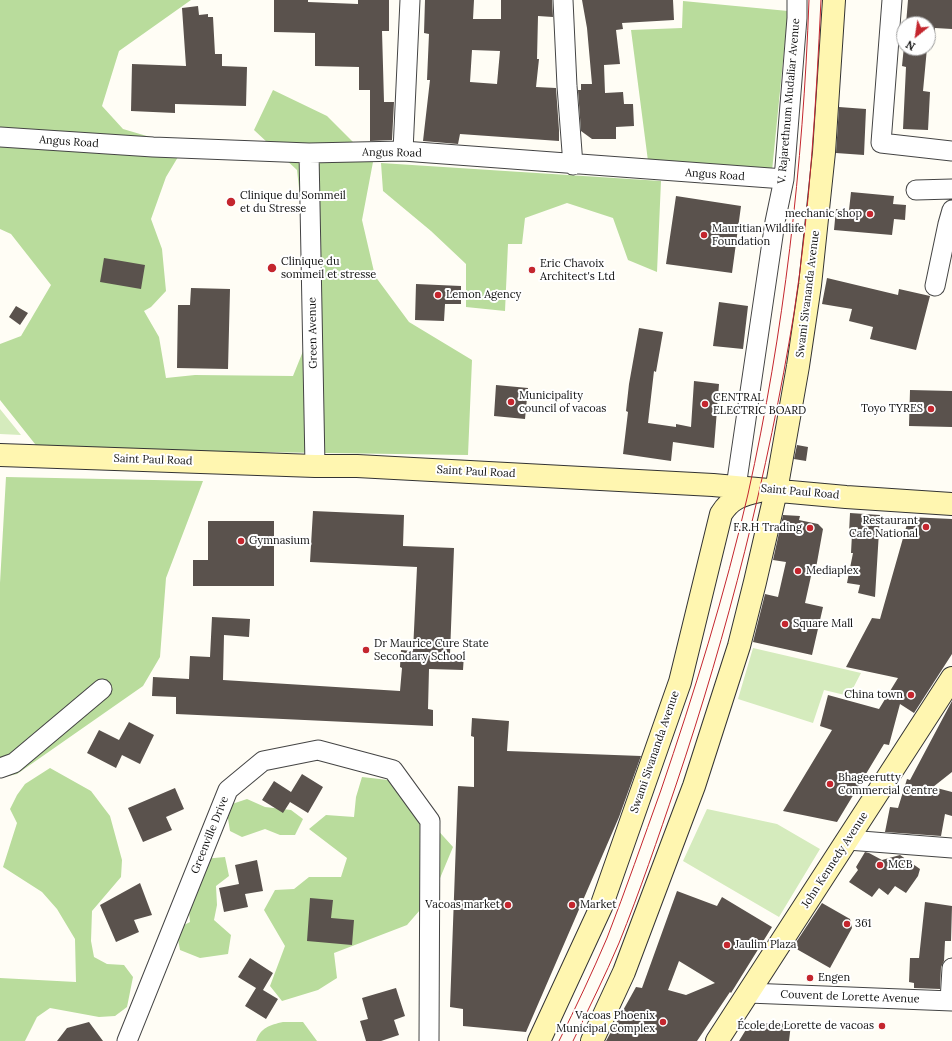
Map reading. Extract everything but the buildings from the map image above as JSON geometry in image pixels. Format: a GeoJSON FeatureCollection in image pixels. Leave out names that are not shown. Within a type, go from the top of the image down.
{"type":"FeatureCollection","features":[{"type":"Feature","properties":{"kind":"street"},"geometry":{"type":"LineString","coordinates":[[403,152],[410,0]]}},
{"type":"Feature","properties":{"kind":"street"},"geometry":{"type":"LineString","coordinates":[[563,0],[567,86],[573,165]]}},
{"type":"Feature","properties":{"kind":"street","name":"V. Rajarethnum Mudaliar Avenue"},"geometry":{"type":"LineString","coordinates":[[736,487],[775,222],[784,179],[797,18],[797,0]]}},
{"type":"Feature","properties":{"kind":"street","name":"Swami Sivananda Avenue"},"geometry":{"type":"LineString","coordinates":[[592,1041],[624,972],[694,786],[738,646],[755,582],[776,491],[798,366],[810,285],[824,152],[834,0]]}},
{"type":"Feature","properties":{"kind":"street"},"geometry":{"type":"LineString","coordinates":[[892,0],[881,143],[952,151]]}},
{"type":"Feature","properties":{"kind":"street","name":"Angus Road"},"geometry":{"type":"LineString","coordinates":[[0,137],[153,147],[309,153],[403,152],[784,179]]}},
{"type":"Feature","properties":{"kind":"street","name":"Green Avenue"},"geometry":{"type":"LineString","coordinates":[[309,153],[315,466]]}},
{"type":"Feature","properties":{"kind":"street"},"geometry":{"type":"LineString","coordinates":[[916,190],[952,189]]}},
{"type":"Feature","properties":{"kind":"street"},"geometry":{"type":"LineString","coordinates":[[935,286],[952,210]]}},
{"type":"Feature","properties":{"kind":"street","name":"Saint Paul Road"},"geometry":{"type":"LineString","coordinates":[[0,455],[315,466],[357,466],[698,484],[952,504]]}},
{"type":"Feature","properties":{"kind":"street"},"geometry":{"type":"LineString","coordinates":[[698,484],[714,496],[719,504],[721,514]]}},
{"type":"Feature","properties":{"kind":"street","name":"Swami Sivananda Avenue"},"geometry":{"type":"LineString","coordinates":[[540,1041],[601,907],[680,682],[721,514],[727,505],[736,498],[760,491],[776,491]]}},
{"type":"Feature","properties":{"kind":"street","name":"John Kennedy Avenue"},"geometry":{"type":"LineString","coordinates":[[717,1041],[950,685]]}},
{"type":"Feature","properties":{"kind":"street"},"geometry":{"type":"LineString","coordinates":[[0,768],[14,764],[102,689]]}},
{"type":"Feature","properties":{"kind":"street","name":"Greenville Drive"},"geometry":{"type":"LineString","coordinates":[[127,1041],[228,790],[264,761],[318,750],[393,770],[430,820],[429,1041]]}},
{"type":"Feature","properties":{"kind":"street"},"geometry":{"type":"LineString","coordinates":[[848,840],[952,848]]}},
{"type":"Feature","properties":{"kind":"street"},"geometry":{"type":"LineString","coordinates":[[951,1001],[952,968]]}},
{"type":"Feature","properties":{"kind":"street","name":"Couvent de Lorette Avenue"},"geometry":{"type":"LineString","coordinates":[[748,994],[951,1001]]}},
{"type":"Feature","properties":{"kind":"green space"},"geometry":{"type":"Polygon","coordinates":[[[0,0],[191,0],[119,51],[102,106],[123,129],[184,147],[166,177],[151,219],[162,249],[166,291],[151,307],[144,311],[159,337],[166,378],[195,375],[293,376],[314,324],[297,170],[254,130],[273,90],[327,116],[373,162],[362,220],[375,276],[409,322],[472,360],[468,455],[39,449],[0,400],[0,344],[21,336],[51,285],[11,234],[0,229],[0,0]]]}},
{"type":"Feature","properties":{"kind":"green space"},"geometry":{"type":"Polygon","coordinates":[[[683,1],[788,11],[772,171],[648,161],[631,30],[682,28],[683,1]]]}},
{"type":"Feature","properties":{"kind":"green space"},"geometry":{"type":"Polygon","coordinates":[[[381,163],[661,181],[657,272],[628,260],[613,218],[567,203],[525,218],[522,244],[508,244],[505,311],[466,307],[466,264],[431,231],[383,191],[381,163]]]}},
{"type":"Feature","properties":{"kind":"green space"},"geometry":{"type":"Polygon","coordinates":[[[0,409],[21,435],[0,434],[0,409]]]}},
{"type":"Feature","properties":{"kind":"green space"},"geometry":{"type":"Polygon","coordinates":[[[6,477],[203,481],[166,578],[160,657],[143,686],[17,774],[0,778],[0,583],[6,477]]]}},
{"type":"Feature","properties":{"kind":"green space"},"geometry":{"type":"Polygon","coordinates":[[[753,648],[861,673],[849,696],[824,690],[813,723],[738,699],[753,648]]]}},
{"type":"Feature","properties":{"kind":"green space"},"geometry":{"type":"Polygon","coordinates":[[[50,768],[91,791],[110,816],[122,860],[121,877],[92,911],[91,941],[94,957],[107,964],[124,965],[133,977],[127,1007],[115,1016],[99,1017],[50,1008],[37,1017],[25,1041],[0,1041],[0,978],[76,982],[75,939],[57,909],[42,892],[3,867],[17,823],[10,809],[17,795],[25,784],[50,768]]]}},
{"type":"Feature","properties":{"kind":"green space"},"geometry":{"type":"Polygon","coordinates":[[[362,777],[397,781],[416,806],[453,847],[433,895],[407,925],[334,953],[337,978],[318,990],[282,1001],[270,986],[285,946],[264,910],[275,890],[294,889],[309,877],[341,877],[347,858],[309,829],[326,815],[354,817],[356,797],[362,777]]]}},
{"type":"Feature","properties":{"kind":"green space"},"geometry":{"type":"Polygon","coordinates":[[[247,799],[265,807],[291,810],[303,819],[295,835],[280,835],[265,829],[242,837],[230,831],[226,806],[247,799]]]}},
{"type":"Feature","properties":{"kind":"green space"},"geometry":{"type":"Polygon","coordinates":[[[707,809],[777,824],[820,849],[779,917],[683,861],[707,809]]]}},
{"type":"Feature","properties":{"kind":"green space"},"geometry":{"type":"Polygon","coordinates":[[[225,857],[229,876],[216,886],[217,905],[214,920],[231,935],[228,954],[200,958],[180,950],[176,929],[190,922],[188,901],[203,859],[225,857]]]}},
{"type":"Feature","properties":{"kind":"green space"},"geometry":{"type":"Polygon","coordinates":[[[283,1022],[303,1022],[317,1041],[256,1041],[260,1033],[266,1027],[283,1022]]]}},
{"type":"Feature","properties":{"kind":"tram line"},"geometry":{"type":"LineString","coordinates":[[559,1041],[607,938],[661,790],[708,643],[748,494],[772,372],[790,248],[802,124],[809,0]]}},
{"type":"Feature","properties":{"kind":"tram line"},"geometry":{"type":"LineString","coordinates":[[573,1041],[603,980],[642,884],[676,785],[713,669],[745,551],[784,373],[800,274],[812,156],[821,0]]}},
{"type":"Feature","properties":{"kind":"place","name":"Clinique du Sommeil et du Stresse"},"geometry":{"type":"Point","coordinates":[231,202]}},
{"type":"Feature","properties":{"kind":"place","name":"mechanic shop"},"geometry":{"type":"Point","coordinates":[870,214]}},
{"type":"Feature","properties":{"kind":"place","name":"Mauritian Wildlife Foundation"},"geometry":{"type":"Point","coordinates":[704,235]}},
{"type":"Feature","properties":{"kind":"place","name":"Clinique du sommeil et stresse"},"geometry":{"type":"Point","coordinates":[272,268]}},
{"type":"Feature","properties":{"kind":"place","name":"Eric Chavoix Architect's Ltd"},"geometry":{"type":"Point","coordinates":[532,270]}},
{"type":"Feature","properties":{"kind":"place","name":"Lemon Agency"},"geometry":{"type":"Point","coordinates":[438,295]}},
{"type":"Feature","properties":{"kind":"place","name":"Municipality council of vacoas"},"geometry":{"type":"Point","coordinates":[511,402]}},
{"type":"Feature","properties":{"kind":"place","name":"CENTRAL ELECTRIC BOARD"},"geometry":{"type":"Point","coordinates":[705,404]}},
{"type":"Feature","properties":{"kind":"place","name":"Toyo TYRES"},"geometry":{"type":"Point","coordinates":[931,409]}},
{"type":"Feature","properties":{"kind":"place","name":"Restaurant Cafe National"},"geometry":{"type":"Point","coordinates":[926,527]}},
{"type":"Feature","properties":{"kind":"place","name":"F.R.H Trading"},"geometry":{"type":"Point","coordinates":[810,528]}},
{"type":"Feature","properties":{"kind":"place","name":"Gymnasium"},"geometry":{"type":"Point","coordinates":[241,541]}},
{"type":"Feature","properties":{"kind":"place","name":"Mediaplex"},"geometry":{"type":"Point","coordinates":[798,571]}},
{"type":"Feature","properties":{"kind":"place","name":"Square Mall"},"geometry":{"type":"Point","coordinates":[785,624]}},
{"type":"Feature","properties":{"kind":"place","name":"Dr Maurice Cure State Secondary School"},"geometry":{"type":"Point","coordinates":[366,650]}},
{"type":"Feature","properties":{"kind":"place","name":"China town"},"geometry":{"type":"Point","coordinates":[911,695]}},
{"type":"Feature","properties":{"kind":"place","name":"Bhageerutty Commercial Centre"},"geometry":{"type":"Point","coordinates":[830,784]}},
{"type":"Feature","properties":{"kind":"place","name":"MCB"},"geometry":{"type":"Point","coordinates":[880,865]}},
{"type":"Feature","properties":{"kind":"place","name":"Vacoas market"},"geometry":{"type":"Point","coordinates":[508,905]}},
{"type":"Feature","properties":{"kind":"place","name":"Market"},"geometry":{"type":"Point","coordinates":[572,905]}},
{"type":"Feature","properties":{"kind":"place","name":"361"},"geometry":{"type":"Point","coordinates":[847,924]}},
{"type":"Feature","properties":{"kind":"place","name":"Jaulim Plaza"},"geometry":{"type":"Point","coordinates":[727,945]}},
{"type":"Feature","properties":{"kind":"place","name":"Engen"},"geometry":{"type":"Point","coordinates":[810,978]}},
{"type":"Feature","properties":{"kind":"place","name":"Vacoas Phoenix Municipal Complex"},"geometry":{"type":"Point","coordinates":[663,1022]}},
{"type":"Feature","properties":{"kind":"place","name":"École de Lorette de vacoas"},"geometry":{"type":"Point","coordinates":[882,1026]}}]}
